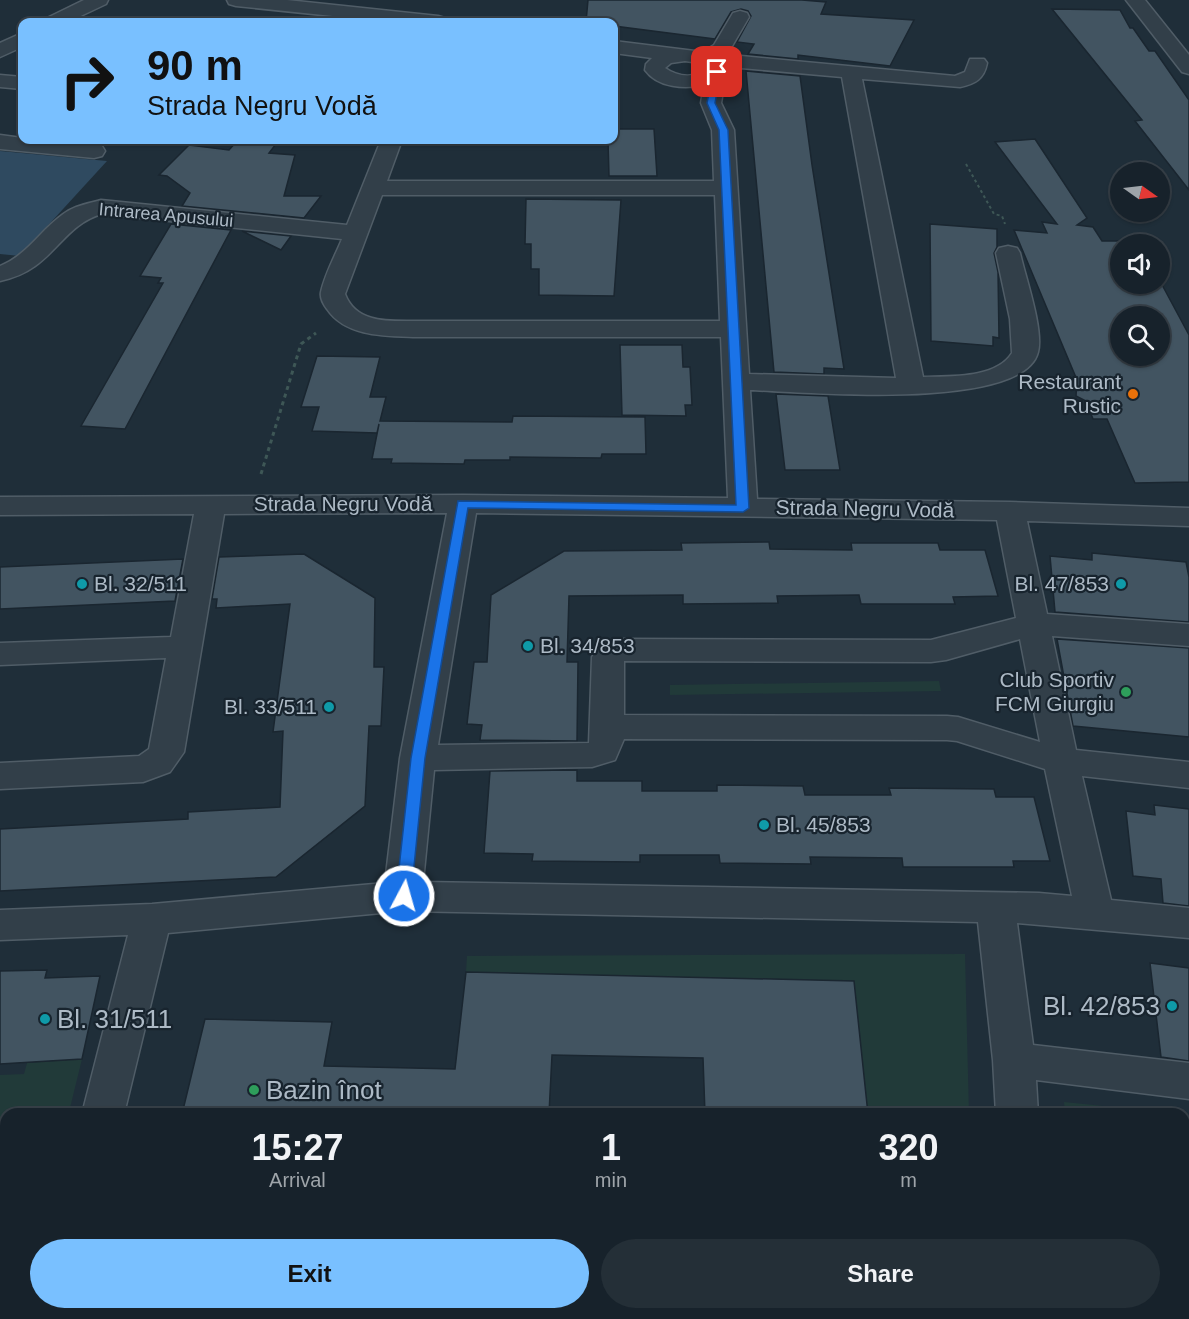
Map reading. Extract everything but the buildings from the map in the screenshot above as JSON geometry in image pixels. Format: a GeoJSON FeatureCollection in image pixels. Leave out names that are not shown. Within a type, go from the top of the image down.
{"type":"FeatureCollection","features":[{"type":"Feature","properties":{"kind":"street"},"geometry":{"type":"LineString","coordinates":[[62,18],[99,0]]}},
{"type":"Feature","properties":{"kind":"street"},"geometry":{"type":"LineString","coordinates":[[236,0],[278,2],[366,18]]}},
{"type":"Feature","properties":{"kind":"street"},"geometry":{"type":"LineString","coordinates":[[373,18],[392,0]]}},
{"type":"Feature","properties":{"kind":"street"},"geometry":{"type":"LineString","coordinates":[[1135,0],[1189,68]]}},
{"type":"Feature","properties":{"kind":"street"},"geometry":{"type":"LineString","coordinates":[[680,56],[658,62],[655,66],[662,76],[694,81],[708,78],[721,49],[740,18]]}},
{"type":"Feature","properties":{"kind":"street"},"geometry":{"type":"LineString","coordinates":[[0,51],[18,31]]}},
{"type":"Feature","properties":{"kind":"street"},"geometry":{"type":"LineString","coordinates":[[618,48],[680,56],[713,65],[741,62],[956,82],[972,78],[977,63]]}},
{"type":"Feature","properties":{"kind":"street"},"geometry":{"type":"LineString","coordinates":[[618,56],[662,76],[695,101],[723,130]]}},
{"type":"Feature","properties":{"kind":"street"},"geometry":{"type":"LineString","coordinates":[[713,65],[711,103],[723,130],[743,508]]}},
{"type":"Feature","properties":{"kind":"street"},"geometry":{"type":"LineString","coordinates":[[850,73],[911,386]]}},
{"type":"Feature","properties":{"kind":"street"},"geometry":{"type":"LineString","coordinates":[[0,81],[18,83]]}},
{"type":"Feature","properties":{"kind":"street"},"geometry":{"type":"LineString","coordinates":[[0,142],[18,144]]}},
{"type":"Feature","properties":{"kind":"street"},"geometry":{"type":"LineString","coordinates":[[21,144],[94,151]]}},
{"type":"Feature","properties":{"kind":"street"},"geometry":{"type":"LineString","coordinates":[[390,144],[333,294],[335,304],[342,313],[361,324],[413,329],[734,329]]}},
{"type":"Feature","properties":{"kind":"street"},"geometry":{"type":"LineString","coordinates":[[374,188],[726,188]]}},
{"type":"Feature","properties":{"kind":"street","name":"Intrarea Apusului"},"geometry":{"type":"LineString","coordinates":[[0,274],[22,266],[75,214],[101,207],[355,233]]}},
{"type":"Feature","properties":{"kind":"street"},"geometry":{"type":"LineString","coordinates":[[736,382],[911,386],[984,379],[1005,373],[1017,366],[1025,353],[1025,336],[1008,254]]}},
{"type":"Feature","properties":{"kind":"street","name":"Strada Negru Vodă"},"geometry":{"type":"LineString","coordinates":[[0,506],[252,503],[463,504],[1010,511],[1189,517]]}},
{"type":"Feature","properties":{"kind":"street"},"geometry":{"type":"LineString","coordinates":[[0,776],[143,769],[158,763],[166,752],[183,647],[212,504]]}},
{"type":"Feature","properties":{"kind":"street"},"geometry":{"type":"LineString","coordinates":[[404,896],[418,758],[463,504]]}},
{"type":"Feature","properties":{"kind":"street"},"geometry":{"type":"LineString","coordinates":[[1010,511],[1061,761],[1095,913]]}},
{"type":"Feature","properties":{"kind":"street"},"geometry":{"type":"LineString","coordinates":[[418,758],[592,755],[603,751],[607,727],[608,657],[614,652],[931,651],[946,649],[1033,624],[1189,635]]}},
{"type":"Feature","properties":{"kind":"street"},"geometry":{"type":"LineString","coordinates":[[0,654],[183,647]]}},
{"type":"Feature","properties":{"kind":"street"},"geometry":{"type":"LineString","coordinates":[[607,727],[947,728],[958,729],[1061,761],[1189,775]]}},
{"type":"Feature","properties":{"kind":"street"},"geometry":{"type":"LineString","coordinates":[[0,925],[152,919],[404,896],[1039,908],[1189,923]]}},
{"type":"Feature","properties":{"kind":"street"},"geometry":{"type":"LineString","coordinates":[[996,908],[1014,1060],[1017,1108]]}},
{"type":"Feature","properties":{"kind":"street"},"geometry":{"type":"LineString","coordinates":[[105,1108],[152,919]]}},
{"type":"Feature","properties":{"kind":"street"},"geometry":{"type":"LineString","coordinates":[[1014,1060],[1189,1080]]}},
{"type":"Feature","properties":{"kind":"path"},"geometry":{"type":"LineString","coordinates":[[252,503],[301,344],[312,334],[322,331]]}},
{"type":"Feature","properties":{"kind":"green space"},"geometry":{"type":"Polygon","coordinates":[[[939,681],[941,691],[670,695],[670,685],[939,681]]]}},
{"type":"Feature","properties":{"kind":"green space"},"geometry":{"type":"Polygon","coordinates":[[[965,954],[969,1108],[867,1108],[854,981],[466,972],[467,956],[965,954]]]}},
{"type":"Feature","properties":{"kind":"green space"},"geometry":{"type":"Polygon","coordinates":[[[82,1059],[70,1108],[0,1108],[0,1075],[24,1074],[27,1063],[82,1059]]]}},
{"type":"Feature","properties":{"kind":"green space"},"geometry":{"type":"Polygon","coordinates":[[[1064,1102],[1113,1108],[1064,1108],[1064,1102]]]}},
{"type":"Feature","properties":{"kind":"water"},"geometry":{"type":"Polygon","coordinates":[[[0,151],[107,161],[20,256],[0,254],[0,151]]]}},
{"type":"Feature","properties":{"kind":"place","name":"Restaurant Rustic"},"geometry":{"type":"Point","coordinates":[1133,394]}},
{"type":"Feature","properties":{"kind":"place","name":"Bl. 32/511"},"geometry":{"type":"Point","coordinates":[82,584]}},
{"type":"Feature","properties":{"kind":"place","name":"Bl. 47/853"},"geometry":{"type":"Point","coordinates":[1121,584]}},
{"type":"Feature","properties":{"kind":"place","name":"Bl. 34/853"},"geometry":{"type":"Point","coordinates":[528,646]}},
{"type":"Feature","properties":{"kind":"place","name":"Club Sportiv FCM Giurgiu"},"geometry":{"type":"Point","coordinates":[1126,692]}},
{"type":"Feature","properties":{"kind":"place","name":"Bl. 33/511"},"geometry":{"type":"Point","coordinates":[329,707]}},
{"type":"Feature","properties":{"kind":"place","name":"Bl. 45/853"},"geometry":{"type":"Point","coordinates":[764,825]}},
{"type":"Feature","properties":{"kind":"place","name":"Bl. 42/853"},"geometry":{"type":"Point","coordinates":[1172,1006]}},
{"type":"Feature","properties":{"kind":"place","name":"Bl. 31/511"},"geometry":{"type":"Point","coordinates":[45,1019]}},
{"type":"Feature","properties":{"kind":"place","name":"Bazin înot"},"geometry":{"type":"Point","coordinates":[254,1090]}},
{"type":"Feature","properties":{"kind":"route"},"geometry":{"type":"LineString","coordinates":[[404,896],[418,758],[463,504],[743,508],[723,130],[711,103],[717,72]]}}]}
